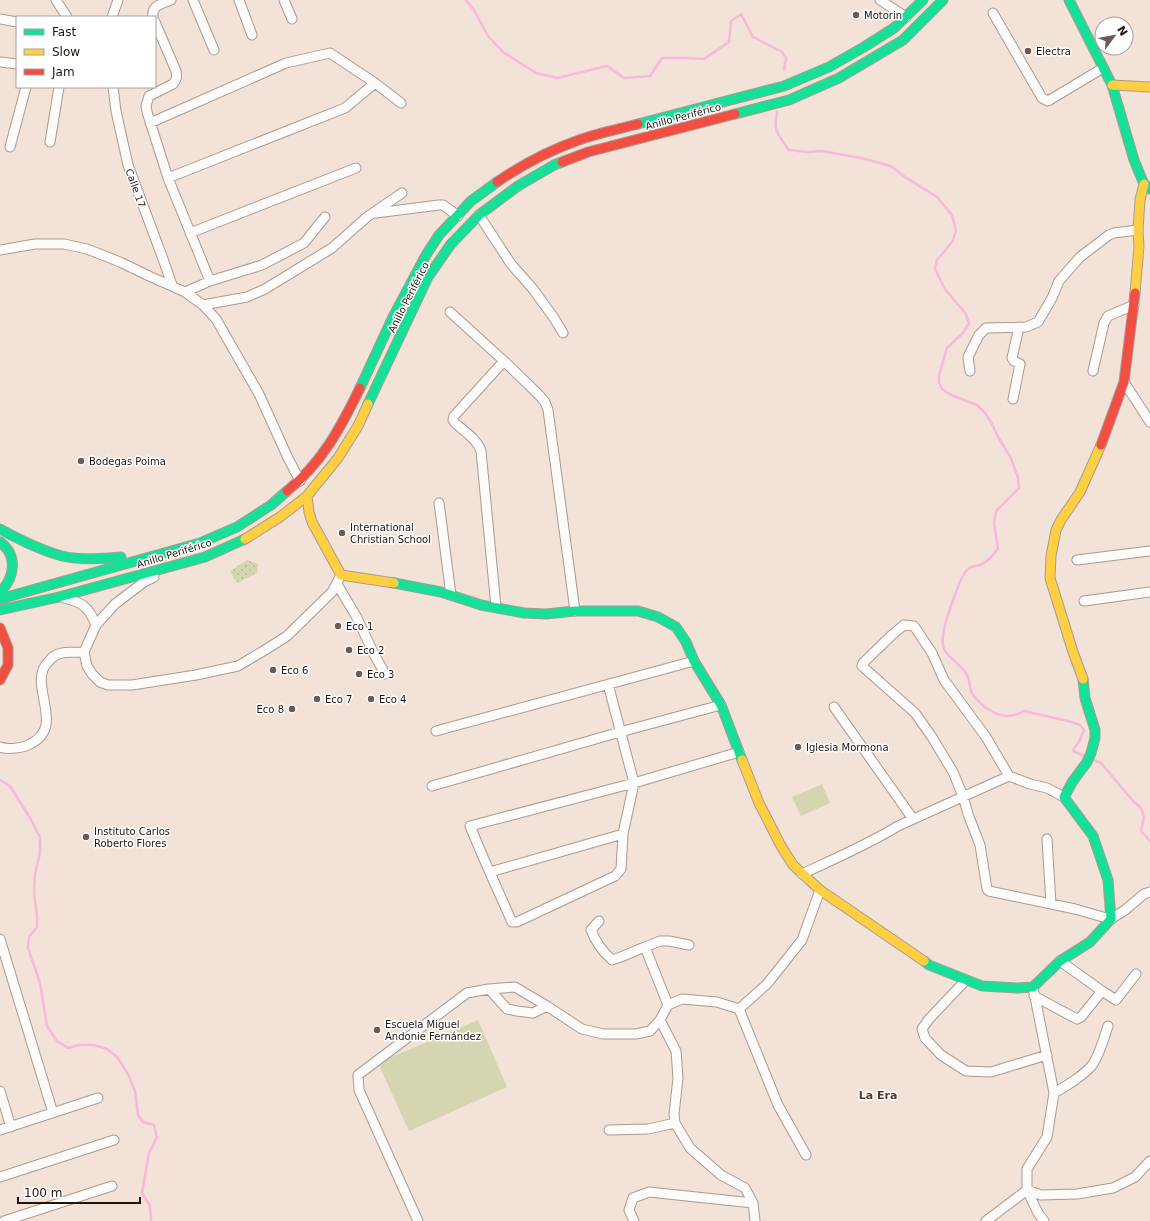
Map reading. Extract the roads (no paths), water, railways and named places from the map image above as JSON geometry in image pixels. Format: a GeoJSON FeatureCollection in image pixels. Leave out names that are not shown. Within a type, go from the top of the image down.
{"type":"FeatureCollection","features":[{"type":"Feature","properties":{"kind":"main road","name":"Anillo Periférico"},"geometry":{"type":"LineString","coordinates":[[0,599],[200,543],[237,527],[272,505],[300,480],[327,449],[345,419],[392,319],[426,255],[439,235],[471,201],[510,174],[548,152],[580,139],[784,86],[829,67],[894,28],[923,0]]}},
{"type":"Feature","properties":{"kind":"main road","name":"Anillo Periférico"},"geometry":{"type":"LineString","coordinates":[[1,610],[59,597],[205,557],[244,540],[280,517],[307,496],[338,458],[358,426],[428,277],[451,244],[479,215],[518,186],[554,165],[588,152],[789,100],[839,78],[903,40],[943,0]]}},
{"type":"Feature","properties":{"kind":"main road"},"geometry":{"type":"LineString","coordinates":[[307,496],[312,522],[339,580],[392,583],[441,592],[481,605],[524,613],[546,614],[575,611],[638,611],[658,617],[676,627],[686,642],[694,661],[721,705],[759,803],[781,846],[802,874],[820,890],[929,965],[982,986],[1017,988],[1034,992],[1060,961],[1090,942],[1111,919],[1108,880],[1094,836],[1064,796],[1087,762],[1095,738],[1095,730],[1085,698],[1084,682],[1050,578],[1051,556],[1061,520],[1080,492],[1100,448],[1124,382],[1134,305],[1139,246],[1138,230],[1140,200],[1147,187],[1134,160],[1112,85],[1102,68],[1069,0]]}},
{"type":"Feature","properties":{"kind":"main road"},"geometry":{"type":"LineString","coordinates":[[1112,85],[1150,87]]}},
{"type":"Feature","properties":{"kind":"main road"},"geometry":{"type":"LineString","coordinates":[[280,517],[292,512],[300,514],[312,522]]}},
{"type":"Feature","properties":{"kind":"main road"},"geometry":{"type":"LineString","coordinates":[[0,529],[24,542],[63,556],[97,560],[163,554]]}},
{"type":"Feature","properties":{"kind":"main road"},"geometry":{"type":"LineString","coordinates":[[0,542],[9,550],[13,561],[12,572],[8,584],[0,592]]}},
{"type":"Feature","properties":{"kind":"main road"},"geometry":{"type":"LineString","coordinates":[[0,628],[8,648],[8,665],[0,680]]}},
{"type":"Feature","properties":{"kind":"street"},"geometry":{"type":"LineString","coordinates":[[56,0],[66,16]]}},
{"type":"Feature","properties":{"kind":"street"},"geometry":{"type":"LineString","coordinates":[[112,16],[118,0]]}},
{"type":"Feature","properties":{"kind":"street"},"geometry":{"type":"LineString","coordinates":[[153,16],[152,11],[154,8],[171,0]]}},
{"type":"Feature","properties":{"kind":"street"},"geometry":{"type":"LineString","coordinates":[[193,0],[214,50]]}},
{"type":"Feature","properties":{"kind":"street"},"geometry":{"type":"LineString","coordinates":[[239,0],[252,35]]}},
{"type":"Feature","properties":{"kind":"street"},"geometry":{"type":"LineString","coordinates":[[284,0],[292,19]]}},
{"type":"Feature","properties":{"kind":"street"},"geometry":{"type":"LineString","coordinates":[[880,0],[906,17]]}},
{"type":"Feature","properties":{"kind":"street"},"geometry":{"type":"LineString","coordinates":[[993,13],[1042,98],[1048,100],[1102,68]]}},
{"type":"Feature","properties":{"kind":"street"},"geometry":{"type":"LineString","coordinates":[[0,19],[16,22]]}},
{"type":"Feature","properties":{"kind":"street"},"geometry":{"type":"LineString","coordinates":[[156,24],[177,76],[173,84],[149,96],[146,106],[168,178],[210,281]]}},
{"type":"Feature","properties":{"kind":"street"},"geometry":{"type":"LineString","coordinates":[[150,123],[286,63],[330,53],[375,83],[401,103]]}},
{"type":"Feature","properties":{"kind":"street"},"geometry":{"type":"LineString","coordinates":[[0,62],[16,64]]}},
{"type":"Feature","properties":{"kind":"street"},"geometry":{"type":"LineString","coordinates":[[168,178],[345,108],[375,83]]}},
{"type":"Feature","properties":{"kind":"street"},"geometry":{"type":"LineString","coordinates":[[10,146],[26,88]]}},
{"type":"Feature","properties":{"kind":"street"},"geometry":{"type":"LineString","coordinates":[[50,142],[59,88]]}},
{"type":"Feature","properties":{"kind":"street","name":"Calle 17"},"geometry":{"type":"LineString","coordinates":[[113,88],[116,111],[128,165],[172,285]]}},
{"type":"Feature","properties":{"kind":"street"},"geometry":{"type":"LineString","coordinates":[[190,233],[356,168]]}},
{"type":"Feature","properties":{"kind":"street"},"geometry":{"type":"LineString","coordinates":[[203,305],[247,297],[261,291],[332,248],[367,217],[402,193]]}},
{"type":"Feature","properties":{"kind":"street"},"geometry":{"type":"LineString","coordinates":[[374,213],[443,205],[458,216]]}},
{"type":"Feature","properties":{"kind":"street"},"geometry":{"type":"LineString","coordinates":[[479,215],[511,264],[533,289],[563,333]]}},
{"type":"Feature","properties":{"kind":"street"},"geometry":{"type":"LineString","coordinates":[[185,292],[210,281],[262,264],[304,243],[325,217]]}},
{"type":"Feature","properties":{"kind":"street"},"geometry":{"type":"LineString","coordinates":[[970,372],[968,357],[979,335],[986,328],[1026,327],[1038,322],[1060,282],[1080,257],[1109,235],[1138,230]]}},
{"type":"Feature","properties":{"kind":"street"},"geometry":{"type":"LineString","coordinates":[[0,250],[35,244],[64,244],[94,251],[172,285],[203,305],[216,319],[255,388],[300,480]]}},
{"type":"Feature","properties":{"kind":"street"},"geometry":{"type":"LineString","coordinates":[[1093,372],[1104,323],[1108,316],[1134,305]]}},
{"type":"Feature","properties":{"kind":"street"},"geometry":{"type":"LineString","coordinates":[[450,312],[540,395],[545,402],[548,410],[575,611]]}},
{"type":"Feature","properties":{"kind":"street"},"geometry":{"type":"LineString","coordinates":[[1013,399],[1020,364],[1012,358],[1019,327]]}},
{"type":"Feature","properties":{"kind":"street"},"geometry":{"type":"LineString","coordinates":[[496,607],[481,451],[476,440],[453,420],[454,416],[504,361]]}},
{"type":"Feature","properties":{"kind":"street"},"geometry":{"type":"LineString","coordinates":[[1124,382],[1150,422]]}},
{"type":"Feature","properties":{"kind":"street"},"geometry":{"type":"LineString","coordinates":[[439,503],[451,595]]}},
{"type":"Feature","properties":{"kind":"street"},"geometry":{"type":"LineString","coordinates":[[1077,560],[1150,551]]}},
{"type":"Feature","properties":{"kind":"street"},"geometry":{"type":"LineString","coordinates":[[178,565],[144,582],[114,604],[96,625],[84,652],[87,666],[100,682],[108,685],[132,685],[196,675],[238,666],[287,636],[329,595],[339,580]]}},
{"type":"Feature","properties":{"kind":"street"},"geometry":{"type":"LineString","coordinates":[[339,580],[374,654],[386,674]]}},
{"type":"Feature","properties":{"kind":"street"},"geometry":{"type":"LineString","coordinates":[[1084,601],[1150,592]]}},
{"type":"Feature","properties":{"kind":"street"},"geometry":{"type":"LineString","coordinates":[[59,597],[75,601],[85,606],[92,614],[96,625]]}},
{"type":"Feature","properties":{"kind":"street"},"geometry":{"type":"LineString","coordinates":[[1064,796],[1047,788],[1030,784],[1009,776],[986,738],[944,680],[932,652],[914,626],[904,626],[893,634],[863,663],[862,666],[915,713],[932,737],[953,772],[980,845],[987,889],[989,891],[1111,919],[1125,910],[1144,894],[1150,892]]}},
{"type":"Feature","properties":{"kind":"street"},"geometry":{"type":"LineString","coordinates":[[0,748],[28,745],[39,740],[46,728],[47,717],[41,676],[43,669],[47,662],[54,656],[61,653],[84,652]]}},
{"type":"Feature","properties":{"kind":"street"},"geometry":{"type":"LineString","coordinates":[[436,731],[694,661]]}},
{"type":"Feature","properties":{"kind":"street"},"geometry":{"type":"LineString","coordinates":[[608,684],[634,783],[623,834],[622,868],[614,876],[517,922],[512,922],[470,826],[634,783],[739,752]]}},
{"type":"Feature","properties":{"kind":"street"},"geometry":{"type":"LineString","coordinates":[[432,786],[620,732],[721,705]]}},
{"type":"Feature","properties":{"kind":"street"},"geometry":{"type":"LineString","coordinates":[[834,707],[913,818]]}},
{"type":"Feature","properties":{"kind":"street"},"geometry":{"type":"LineString","coordinates":[[802,874],[845,854],[913,818],[1009,776]]}},
{"type":"Feature","properties":{"kind":"street"},"geometry":{"type":"LineString","coordinates":[[490,872],[623,834]]}},
{"type":"Feature","properties":{"kind":"street"},"geometry":{"type":"LineString","coordinates":[[1048,839],[1051,904]]}},
{"type":"Feature","properties":{"kind":"street"},"geometry":{"type":"LineString","coordinates":[[739,1009],[767,984],[802,940],[820,890]]}},
{"type":"Feature","properties":{"kind":"street"},"geometry":{"type":"LineString","coordinates":[[598,921],[591,930],[595,942],[612,960],[660,941],[669,941],[689,945]]}},
{"type":"Feature","properties":{"kind":"street"},"geometry":{"type":"LineString","coordinates":[[0,938],[53,1113]]}},
{"type":"Feature","properties":{"kind":"street"},"geometry":{"type":"LineString","coordinates":[[645,947],[668,1005]]}},
{"type":"Feature","properties":{"kind":"street"},"geometry":{"type":"LineString","coordinates":[[1060,961],[1102,992],[1116,1000],[1136,974]]}},
{"type":"Feature","properties":{"kind":"street"},"geometry":{"type":"LineString","coordinates":[[966,980],[929,1019],[922,1029],[925,1038],[940,1055],[966,1071],[990,1072],[1047,1055]]}},
{"type":"Feature","properties":{"kind":"street"},"geometry":{"type":"LineString","coordinates":[[418,1221],[359,1090],[358,1075],[468,993],[489,989],[516,987],[582,1029],[603,1034],[636,1034],[650,1031],[660,1020],[668,1005],[682,999],[717,1002],[739,1009]]}},
{"type":"Feature","properties":{"kind":"street"},"geometry":{"type":"LineString","coordinates":[[489,989],[507,1008],[517,1011],[533,1013],[547,1006]]}},
{"type":"Feature","properties":{"kind":"street"},"geometry":{"type":"LineString","coordinates":[[1034,992],[1077,1019],[1081,1017],[1102,992]]}},
{"type":"Feature","properties":{"kind":"street"},"geometry":{"type":"LineString","coordinates":[[1034,992],[1054,1093],[1047,1137],[1027,1169],[1027,1190],[1038,1213],[1044,1221]]}},
{"type":"Feature","properties":{"kind":"street"},"geometry":{"type":"LineString","coordinates":[[739,1009],[778,1105],[806,1154]]}},
{"type":"Feature","properties":{"kind":"street"},"geometry":{"type":"LineString","coordinates":[[660,1020],[676,1051],[678,1078],[674,1114],[675,1122],[690,1148],[721,1175],[745,1188],[753,1202],[755,1221]]}},
{"type":"Feature","properties":{"kind":"street"},"geometry":{"type":"LineString","coordinates":[[1054,1093],[1073,1082],[1092,1065],[1101,1047],[1108,1026]]}},
{"type":"Feature","properties":{"kind":"street"},"geometry":{"type":"LineString","coordinates":[[0,1091],[11,1127]]}},
{"type":"Feature","properties":{"kind":"street"},"geometry":{"type":"LineString","coordinates":[[0,1130],[98,1098]]}},
{"type":"Feature","properties":{"kind":"street"},"geometry":{"type":"LineString","coordinates":[[609,1130],[648,1129],[675,1122]]}},
{"type":"Feature","properties":{"kind":"street"},"geometry":{"type":"LineString","coordinates":[[0,1177],[114,1140]]}},
{"type":"Feature","properties":{"kind":"street"},"geometry":{"type":"LineString","coordinates":[[1027,1190],[1041,1195],[1070,1194],[1113,1188],[1135,1177],[1150,1161]]}},
{"type":"Feature","properties":{"kind":"street"},"geometry":{"type":"LineString","coordinates":[[4,1221],[112,1186]]}},
{"type":"Feature","properties":{"kind":"street"},"geometry":{"type":"LineString","coordinates":[[986,1221],[1027,1190]]}},
{"type":"Feature","properties":{"kind":"street"},"geometry":{"type":"LineString","coordinates":[[634,1221],[629,1210],[633,1198],[649,1192],[753,1202]]}},
{"type":"Feature","properties":{"kind":"waterway"},"geometry":{"type":"LineString","coordinates":[[466,0],[474,10],[488,36],[503,52],[536,73],[557,78],[607,66],[624,78],[650,76],[662,58],[704,59],[729,42],[731,21],[741,14],[753,37],[782,52],[786,58],[784,70]]}},
{"type":"Feature","properties":{"kind":"waterway"},"geometry":{"type":"LineString","coordinates":[[777,112],[777,132],[789,150],[808,152],[822,151],[861,158],[891,166],[905,177],[937,197],[952,215],[956,231],[952,242],[937,260],[935,269],[945,289],[966,314],[969,323],[963,333],[947,348],[939,375],[939,383],[942,389],[951,395],[977,405],[985,413],[1011,458],[1018,478],[1019,488],[996,511],[994,523],[998,549],[985,562],[969,568],[962,578],[945,625],[943,635],[944,649],[946,653],[966,673],[971,691],[978,701],[996,714],[1011,716],[1024,711],[1080,725],[1084,730],[1079,742],[1073,750],[1085,756]]}},
{"type":"Feature","properties":{"kind":"waterway"},"geometry":{"type":"LineString","coordinates":[[1092,759],[1101,763],[1133,801],[1141,808],[1144,817],[1141,831],[1150,841]]}},
{"type":"Feature","properties":{"kind":"waterway"},"geometry":{"type":"LineString","coordinates":[[0,780],[10,786],[40,837],[40,853],[35,874],[34,893],[37,927],[29,937],[28,948],[40,983],[47,1026],[57,1041],[68,1048],[79,1045],[94,1045],[107,1049],[117,1057],[128,1074],[135,1091],[138,1115],[143,1122],[154,1125],[157,1137],[149,1153],[142,1193],[150,1206],[151,1221]]}},
{"type":"Feature","properties":{"kind":"place","name":"Motorin"},"geometry":{"type":"Point","coordinates":[856,15]}},
{"type":"Feature","properties":{"kind":"place","name":"Electra"},"geometry":{"type":"Point","coordinates":[1028,51]}},
{"type":"Feature","properties":{"kind":"place","name":"Bodegas Poima"},"geometry":{"type":"Point","coordinates":[81,461]}},
{"type":"Feature","properties":{"kind":"place","name":"International Christian School"},"geometry":{"type":"Point","coordinates":[342,533]}},
{"type":"Feature","properties":{"kind":"place","name":"Eco 1"},"geometry":{"type":"Point","coordinates":[338,626]}},
{"type":"Feature","properties":{"kind":"place","name":"Eco 2"},"geometry":{"type":"Point","coordinates":[349,650]}},
{"type":"Feature","properties":{"kind":"place","name":"Eco 6"},"geometry":{"type":"Point","coordinates":[273,670]}},
{"type":"Feature","properties":{"kind":"place","name":"Eco 3"},"geometry":{"type":"Point","coordinates":[359,674]}},
{"type":"Feature","properties":{"kind":"place","name":"Eco 7"},"geometry":{"type":"Point","coordinates":[317,699]}},
{"type":"Feature","properties":{"kind":"place","name":"Eco 4"},"geometry":{"type":"Point","coordinates":[371,699]}},
{"type":"Feature","properties":{"kind":"place","name":"Eco 8"},"geometry":{"type":"Point","coordinates":[292,709]}},
{"type":"Feature","properties":{"kind":"place","name":"Iglesia Mormona"},"geometry":{"type":"Point","coordinates":[798,747]}},
{"type":"Feature","properties":{"kind":"place","name":"Instituto Carlos Roberto Flores"},"geometry":{"type":"Point","coordinates":[86,837]}},
{"type":"Feature","properties":{"kind":"place","name":"Escuela Miguel Andonie Fernández"},"geometry":{"type":"Point","coordinates":[377,1030]}},
{"type":"Feature","properties":{"kind":"district","name":"La Era"},"geometry":{"type":"Point","coordinates":[878,1095]}}]}
